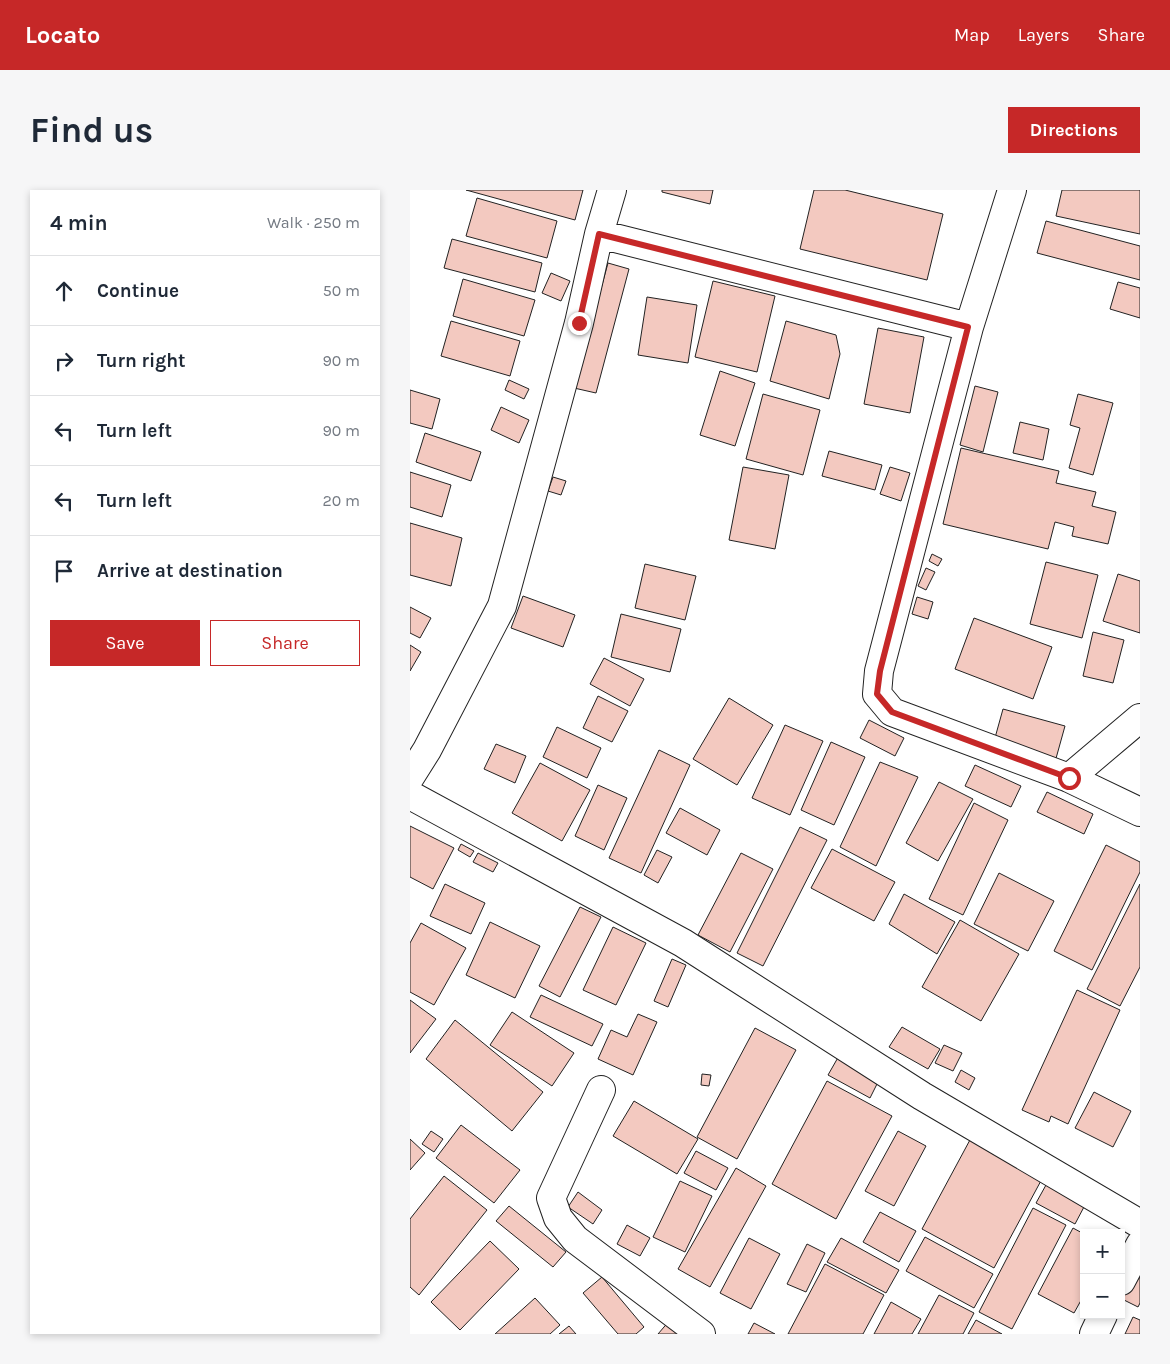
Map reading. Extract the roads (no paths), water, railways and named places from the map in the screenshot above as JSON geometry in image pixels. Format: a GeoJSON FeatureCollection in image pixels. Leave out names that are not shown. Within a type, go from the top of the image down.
{"type":"FeatureCollection","features":[{"type":"Feature","properties":{"kind":"street"},"geometry":{"type":"LineString","coordinates":[[410,777],[427,750],[502,606],[579,323],[599,234],[612,190]]}},
{"type":"Feature","properties":{"kind":"street"},"geometry":{"type":"LineString","coordinates":[[1012,190],[968,327],[880,671],[877,694],[892,712],[1069,778],[1140,812]]}},
{"type":"Feature","properties":{"kind":"street"},"geometry":{"type":"LineString","coordinates":[[599,234],[968,327]]}},
{"type":"Feature","properties":{"kind":"street"},"geometry":{"type":"LineString","coordinates":[[1069,778],[1140,718]]}},
{"type":"Feature","properties":{"kind":"street"},"geometry":{"type":"LineString","coordinates":[[410,795],[683,943],[922,1096],[1140,1224]]}},
{"type":"Feature","properties":{"kind":"street"},"geometry":{"type":"LineString","coordinates":[[601,1090],[551,1198],[558,1218],[575,1239],[701,1334]]}},
{"type":"Feature","properties":{"kind":"street"},"geometry":{"type":"LineString","coordinates":[[1125,1274],[1140,1245]]}},
{"type":"Feature","properties":{"kind":"street"},"geometry":{"type":"LineString","coordinates":[[1094,1334],[1101,1319]]}}]}
